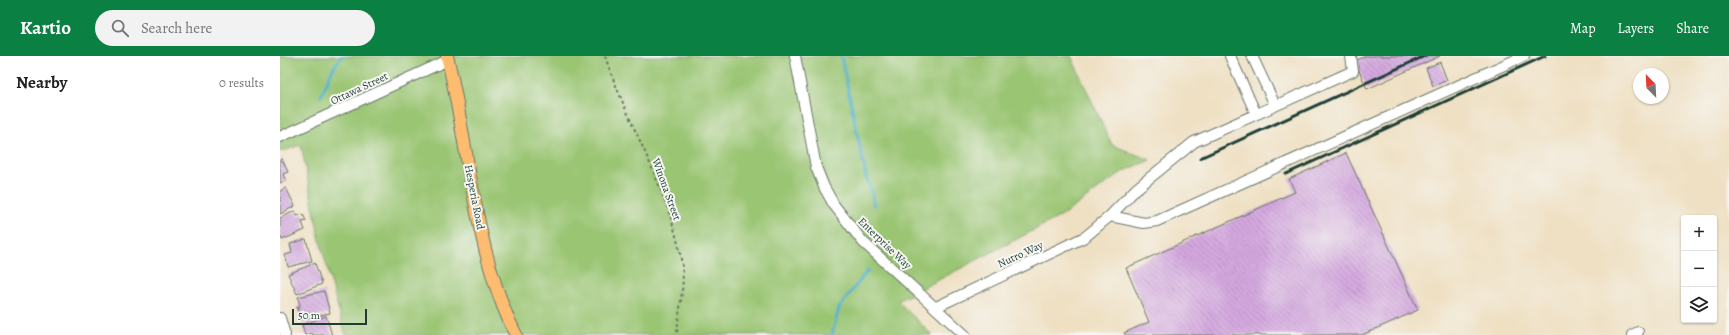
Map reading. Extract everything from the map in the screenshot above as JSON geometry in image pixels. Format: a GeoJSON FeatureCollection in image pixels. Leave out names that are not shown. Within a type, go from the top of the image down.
{"type":"FeatureCollection","features":[{"type":"Feature","properties":{"kind":"main road","name":"Hesperia Road"},"geometry":{"type":"LineString","coordinates":[[447,58],[486,249],[498,288],[516,335]]}},
{"type":"Feature","properties":{"kind":"street","name":"Enterprise Way"},"geometry":{"type":"LineString","coordinates":[[795,56],[816,167],[824,187],[848,223],[864,242],[966,335]]}},
{"type":"Feature","properties":{"kind":"street"},"geometry":{"type":"LineString","coordinates":[[1230,56],[1256,114]]}},
{"type":"Feature","properties":{"kind":"street"},"geometry":{"type":"LineString","coordinates":[[1252,56],[1275,105]]}},
{"type":"Feature","properties":{"kind":"street","name":"Nutro Way"},"geometry":{"type":"LineString","coordinates":[[936,307],[1085,237],[1110,216],[1124,199],[1184,149],[1207,136],[1353,71],[1351,56]]}},
{"type":"Feature","properties":{"kind":"street"},"geometry":{"type":"LineString","coordinates":[[1110,216],[1144,223],[1157,221],[1524,56]]}},
{"type":"Feature","properties":{"kind":"street","name":"Ottawa Street"},"geometry":{"type":"LineString","coordinates":[[280,137],[447,58]]}},
{"type":"Feature","properties":{"kind":"street"},"geometry":{"type":"LineString","coordinates":[[280,318],[285,335]]}},
{"type":"Feature","properties":{"kind":"path","name":"Winona Street"},"geometry":{"type":"LineString","coordinates":[[605,56],[633,128],[662,194],[675,237],[682,266],[682,292],[677,335]]}},
{"type":"Feature","properties":{"kind":"green space"},"geometry":{"type":"Polygon","coordinates":[[[280,56],[1071,56],[1112,145],[1150,160],[1122,172],[1063,215],[898,301],[932,335],[346,335],[320,241],[301,145],[280,152],[280,56]]]}},
{"type":"Feature","properties":{"kind":"building"},"geometry":{"type":"Polygon","coordinates":[[[1366,56],[1440,56],[1367,89],[1355,61],[1366,56]]]}},
{"type":"Feature","properties":{"kind":"building"},"geometry":{"type":"Polygon","coordinates":[[[1440,62],[1447,80],[1433,86],[1426,68],[1440,62]]]}},
{"type":"Feature","properties":{"kind":"building"},"geometry":{"type":"Polygon","coordinates":[[[1346,153],[1418,310],[1362,335],[1125,335],[1124,333],[1149,322],[1126,268],[1295,192],[1289,179],[1346,153]]]}},
{"type":"Feature","properties":{"kind":"building"},"geometry":{"type":"Polygon","coordinates":[[[282,159],[288,172],[283,174],[286,181],[280,183],[280,160],[282,159]]]}},
{"type":"Feature","properties":{"kind":"building"},"geometry":{"type":"Polygon","coordinates":[[[286,188],[295,206],[280,214],[280,191],[286,188]]]}},
{"type":"Feature","properties":{"kind":"building"},"geometry":{"type":"Polygon","coordinates":[[[295,211],[297,216],[303,214],[306,221],[302,222],[305,230],[282,240],[280,234],[280,218],[295,211]]]}},
{"type":"Feature","properties":{"kind":"building"},"geometry":{"type":"Polygon","coordinates":[[[306,239],[312,261],[288,267],[285,255],[292,253],[290,244],[306,239]]]}},
{"type":"Feature","properties":{"kind":"building"},"geometry":{"type":"Polygon","coordinates":[[[315,263],[322,284],[297,294],[288,274],[315,263]]]}},
{"type":"Feature","properties":{"kind":"building"},"geometry":{"type":"Polygon","coordinates":[[[324,291],[330,313],[300,320],[297,307],[300,307],[298,297],[324,291]]]}},
{"type":"Feature","properties":{"kind":"building"},"geometry":{"type":"Polygon","coordinates":[[[326,316],[332,335],[313,335],[312,333],[305,335],[302,325],[326,316]]]}},
{"type":"Feature","properties":{"kind":"waterway"},"geometry":{"type":"LineString","coordinates":[[321,96],[333,69],[343,56]]}},
{"type":"Feature","properties":{"kind":"waterway"},"geometry":{"type":"LineString","coordinates":[[841,56],[866,176],[874,205]]}},
{"type":"Feature","properties":{"kind":"waterway"},"geometry":{"type":"LineString","coordinates":[[832,335],[839,308],[868,270]]}},
{"type":"Feature","properties":{"kind":"railway"},"geometry":{"type":"LineString","coordinates":[[1200,158],[1425,56]]}},
{"type":"Feature","properties":{"kind":"railway"},"geometry":{"type":"LineString","coordinates":[[1286,174],[1545,56]]}}]}
